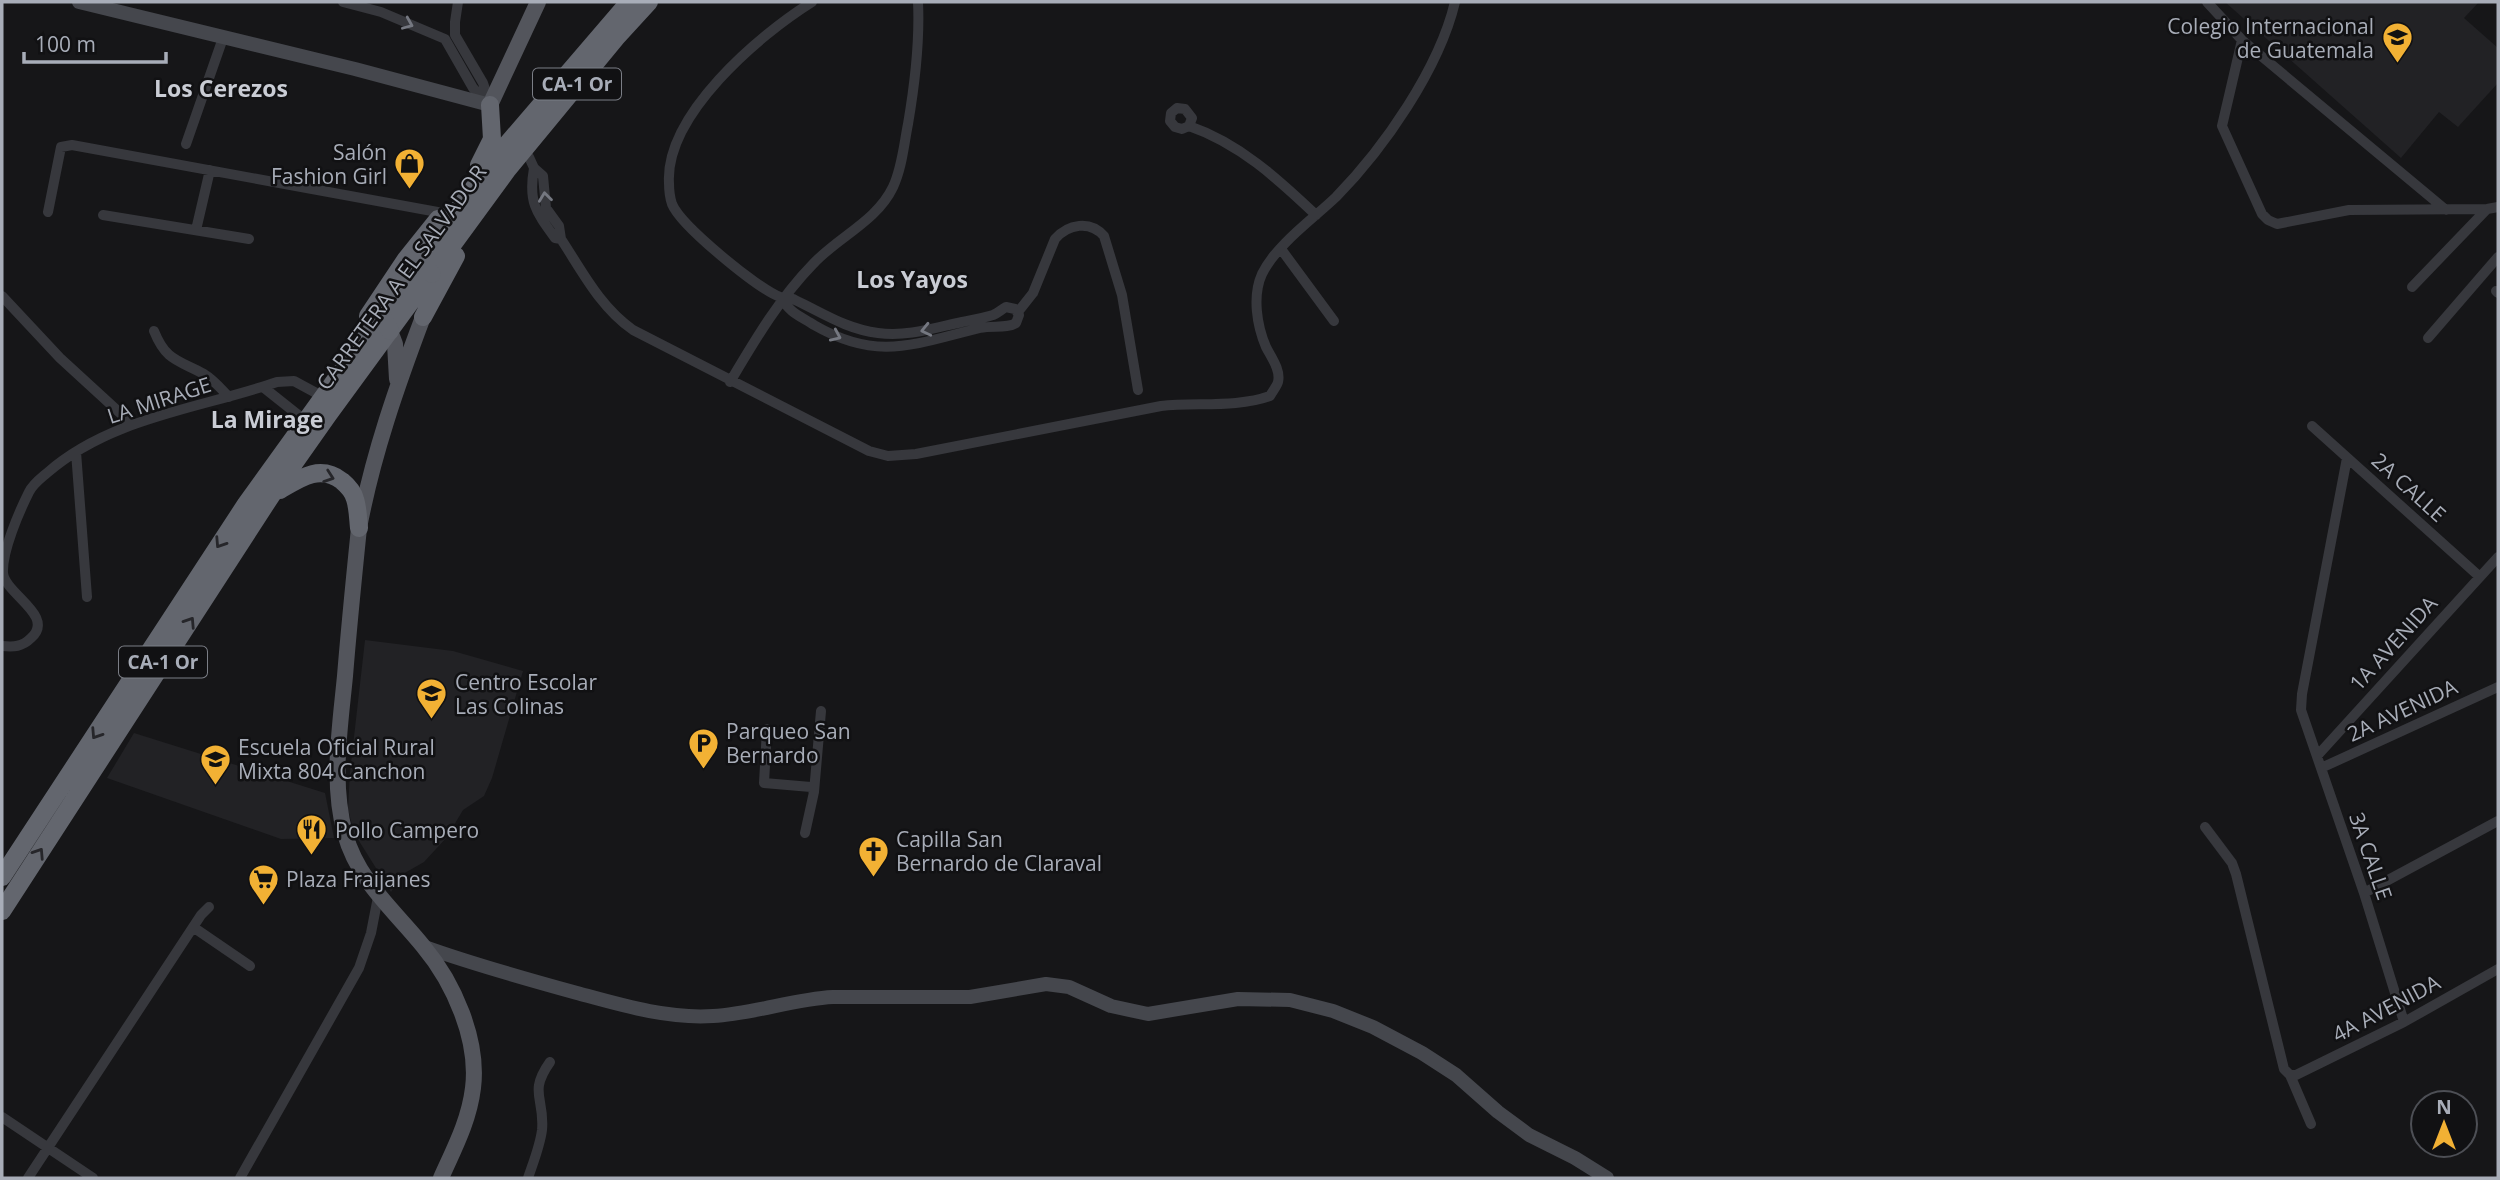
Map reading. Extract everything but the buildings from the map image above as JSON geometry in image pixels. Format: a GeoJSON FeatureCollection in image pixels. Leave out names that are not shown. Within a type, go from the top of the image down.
{"type":"FeatureCollection","features":[{"type":"Feature","properties":{"kind":"highway"},"geometry":{"type":"LineString","coordinates":[[246,504],[377,306],[479,164],[567,60],[627,2]]}},
{"type":"Feature","properties":{"kind":"highway","name":"CARRETERA A EL SALVADOR"},"geometry":{"type":"LineString","coordinates":[[2,877],[246,504],[496,157],[627,2]]}},
{"type":"Feature","properties":{"kind":"highway","name":"CARRETERA A EL SALVADOR"},"geometry":{"type":"LineString","coordinates":[[2,911],[271,496],[328,415],[508,169],[616,37],[649,2]]}},
{"type":"Feature","properties":{"kind":"highway"},"geometry":{"type":"LineString","coordinates":[[271,496],[432,279],[456,256],[602,71],[616,37]]}},
{"type":"Feature","properties":{"kind":"highway"},"geometry":{"type":"LineString","coordinates":[[490,105],[500,126],[513,123]]}},
{"type":"Feature","properties":{"kind":"highway"},"geometry":{"type":"LineString","coordinates":[[479,164],[492,139],[490,105]]}},
{"type":"Feature","properties":{"kind":"highway"},"geometry":{"type":"LineString","coordinates":[[424,317],[456,256]]}},
{"type":"Feature","properties":{"kind":"highway"},"geometry":{"type":"LineString","coordinates":[[412,259],[432,279]]}},
{"type":"Feature","properties":{"kind":"highway"},"geometry":{"type":"LineString","coordinates":[[424,317],[432,279]]}},
{"type":"Feature","properties":{"kind":"highway"},"geometry":{"type":"LineString","coordinates":[[377,306],[391,333]]}},
{"type":"Feature","properties":{"kind":"highway"},"geometry":{"type":"LineString","coordinates":[[271,496],[300,477],[312,473],[331,474],[353,493],[359,528]]}},
{"type":"Feature","properties":{"kind":"main road"},"geometry":{"type":"LineString","coordinates":[[490,105],[538,2]]}},
{"type":"Feature","properties":{"kind":"main road"},"geometry":{"type":"LineString","coordinates":[[424,317],[397,385],[372,467],[359,528],[337,758],[339,803],[345,835],[355,860],[378,897],[425,947],[457,1003],[468,1035],[473,1065],[473,1087],[465,1124],[441,1178]]}},
{"type":"Feature","properties":{"kind":"main road"},"geometry":{"type":"LineString","coordinates":[[391,333],[395,344],[397,385]]}},
{"type":"Feature","properties":{"kind":"street"},"geometry":{"type":"LineString","coordinates":[[79,2],[106,5],[223,38],[490,105]]}},
{"type":"Feature","properties":{"kind":"street"},"geometry":{"type":"LineString","coordinates":[[343,2],[381,12],[445,39],[472,88],[490,105]]}},
{"type":"Feature","properties":{"kind":"street"},"geometry":{"type":"LineString","coordinates":[[458,2],[455,34],[487,92],[490,105]]}},
{"type":"Feature","properties":{"kind":"street"},"geometry":{"type":"LineString","coordinates":[[782,298],[786,307],[830,334],[855,344],[886,347],[908,346],[994,325],[1011,327],[1018,320],[1013,307],[1006,307],[992,315],[904,335],[854,329],[837,323],[792,298],[782,298],[747,278],[703,240],[673,206],[668,183],[670,163],[674,145],[686,124],[714,87],[763,38],[811,2]]}},
{"type":"Feature","properties":{"kind":"street"},"geometry":{"type":"LineString","coordinates":[[730,382],[782,298],[815,262],[872,216],[893,187],[903,155],[916,77],[918,2]]}},
{"type":"Feature","properties":{"kind":"street"},"geometry":{"type":"LineString","coordinates":[[532,162],[536,212],[555,238],[561,239],[603,304],[622,322],[730,382],[869,451],[888,456],[916,454],[1161,406],[1188,403],[1252,403],[1270,396],[1278,382],[1276,365],[1265,345],[1258,323],[1258,286],[1263,271],[1281,249],[1336,197],[1384,143],[1418,87],[1449,25],[1455,2]]}},
{"type":"Feature","properties":{"kind":"street"},"geometry":{"type":"LineString","coordinates":[[2207,2],[2242,40],[2446,210]]}},
{"type":"Feature","properties":{"kind":"street"},"geometry":{"type":"LineString","coordinates":[[445,39],[455,34]]}},
{"type":"Feature","properties":{"kind":"street"},"geometry":{"type":"LineString","coordinates":[[186,144],[223,38]]}},
{"type":"Feature","properties":{"kind":"street"},"geometry":{"type":"LineString","coordinates":[[2242,40],[2222,126],[2262,214],[2268,220],[2277,224],[2349,210],[2498,207]]}},
{"type":"Feature","properties":{"kind":"street"},"geometry":{"type":"LineString","coordinates":[[1189,125],[1211,133],[1253,160],[1316,215]]}},
{"type":"Feature","properties":{"kind":"street"},"geometry":{"type":"LineString","coordinates":[[48,212],[61,147],[65,145],[443,213]]}},
{"type":"Feature","properties":{"kind":"street"},"geometry":{"type":"LineString","coordinates":[[195,230],[210,170]]}},
{"type":"Feature","properties":{"kind":"street"},"geometry":{"type":"LineString","coordinates":[[2412,287],[2487,209]]}},
{"type":"Feature","properties":{"kind":"street"},"geometry":{"type":"LineString","coordinates":[[103,215],[249,239]]}},
{"type":"Feature","properties":{"kind":"street"},"geometry":{"type":"LineString","coordinates":[[1017,312],[1033,293],[1059,233],[1079,225],[1099,230],[1104,236],[1122,295],[1138,390]]}},
{"type":"Feature","properties":{"kind":"street"},"geometry":{"type":"LineString","coordinates":[[1281,249],[1334,321]]}},
{"type":"Feature","properties":{"kind":"street"},"geometry":{"type":"LineString","coordinates":[[2428,338],[2498,257]]}},
{"type":"Feature","properties":{"kind":"street"},"geometry":{"type":"LineString","coordinates":[[2,296],[60,358],[132,424]]}},
{"type":"Feature","properties":{"kind":"street"},"geometry":{"type":"LineString","coordinates":[[154,331],[160,346],[169,356],[205,375],[229,397]]}},
{"type":"Feature","properties":{"kind":"street","name":"LA MIRAGE"},"geometry":{"type":"LineString","coordinates":[[2,646],[18,647],[33,637],[37,629],[36,615],[30,606],[18,597],[4,576],[13,532],[32,486],[76,452],[132,424],[276,382],[294,381],[318,394]]}},
{"type":"Feature","properties":{"kind":"street"},"geometry":{"type":"LineString","coordinates":[[263,387],[302,418]]}},
{"type":"Feature","properties":{"kind":"street","name":"2A CALLE"},"geometry":{"type":"LineString","coordinates":[[2312,426],[2480,577]]}},
{"type":"Feature","properties":{"kind":"street"},"geometry":{"type":"LineString","coordinates":[[76,452],[87,597]]}},
{"type":"Feature","properties":{"kind":"street","name":"3A CALLE"},"geometry":{"type":"LineString","coordinates":[[2347,458],[2301,710],[2364,893],[2404,1022]]}},
{"type":"Feature","properties":{"kind":"street","name":"1A AVENIDA"},"geometry":{"type":"LineString","coordinates":[[2317,756],[2498,557]]}},
{"type":"Feature","properties":{"kind":"street","name":"2A AVENIDA"},"geometry":{"type":"LineString","coordinates":[[2321,768],[2498,687]]}},
{"type":"Feature","properties":{"kind":"street"},"geometry":{"type":"LineString","coordinates":[[805,833],[814,792],[821,711]]}},
{"type":"Feature","properties":{"kind":"street"},"geometry":{"type":"LineString","coordinates":[[767,729],[764,783],[811,787],[814,792]]}},
{"type":"Feature","properties":{"kind":"street"},"geometry":{"type":"LineString","coordinates":[[2364,893],[2498,821]]}},
{"type":"Feature","properties":{"kind":"street"},"geometry":{"type":"LineString","coordinates":[[2204,827],[2232,863],[2236,874],[2284,1069],[2290,1075],[2311,1124]]}},
{"type":"Feature","properties":{"kind":"street"},"geometry":{"type":"LineString","coordinates":[[240,1178],[359,968],[378,897]]}},
{"type":"Feature","properties":{"kind":"street"},"geometry":{"type":"LineString","coordinates":[[29,1178],[193,927],[209,907]]}},
{"type":"Feature","properties":{"kind":"street"},"geometry":{"type":"LineString","coordinates":[[193,927],[250,966]]}},
{"type":"Feature","properties":{"kind":"street"},"geometry":{"type":"LineString","coordinates":[[425,947],[511,975],[668,1015],[712,1016],[741,1013],[823,998],[970,997],[1046,984],[1069,987],[1111,1006],[1148,1014],[1238,999],[1290,1000],[1333,1011],[1373,1027],[1422,1052],[1456,1074],[1498,1112],[1529,1135],[1575,1158],[1606,1178]]}},
{"type":"Feature","properties":{"kind":"street","name":"4A AVENIDA"},"geometry":{"type":"LineString","coordinates":[[2290,1075],[2296,1075],[2404,1022],[2498,969]]}},
{"type":"Feature","properties":{"kind":"street"},"geometry":{"type":"LineString","coordinates":[[528,1178],[542,1132],[539,1077],[550,1062]]}},
{"type":"Feature","properties":{"kind":"street"},"geometry":{"type":"LineString","coordinates":[[2,1117],[93,1178]]}},
{"type":"Feature","properties":{"kind":"shaded area","name":"Colegio Internacional de Guatemala"},"geometry":{"type":"Polygon","coordinates":[[[2225,2],[2479,2],[2464,18],[2498,48],[2498,83],[2458,127],[2439,112],[2401,158],[2225,2]]]}},
{"type":"Feature","properties":{"kind":"shaded area","name":"Centro Escolar Las Colinas"},"geometry":{"type":"Polygon","coordinates":[[[365,640],[453,651],[523,671],[492,778],[484,796],[463,810],[447,837],[424,862],[403,874],[391,892],[354,833],[348,809],[365,640]]]}},
{"type":"Feature","properties":{"kind":"shaded area","name":"Escuela Oficial Rural Mixta 804 Canchon"},"geometry":{"type":"Polygon","coordinates":[[[134,733],[325,793],[334,838],[281,839],[107,778],[134,733]]]}},
{"type":"Feature","properties":{"kind":"place","name":"Colegio Internacional de Guatemala"},"geometry":{"type":"Point","coordinates":[2397,65]}},
{"type":"Feature","properties":{"kind":"place","name":"Salón Fashion Girl"},"geometry":{"type":"Point","coordinates":[410,191]}},
{"type":"Feature","properties":{"kind":"place","name":"Centro Escolar Las Colinas"},"geometry":{"type":"Point","coordinates":[432,721]}},
{"type":"Feature","properties":{"kind":"place","name":"Parqueo San Bernardo"},"geometry":{"type":"Point","coordinates":[703,770]}},
{"type":"Feature","properties":{"kind":"place","name":"Escuela Oficial Rural Mixta 804 Canchon"},"geometry":{"type":"Point","coordinates":[215,786]}},
{"type":"Feature","properties":{"kind":"place","name":"Pollo Campero"},"geometry":{"type":"Point","coordinates":[312,857]}},
{"type":"Feature","properties":{"kind":"place","name":"Capilla San Bernardo de Claraval"},"geometry":{"type":"Point","coordinates":[873,878]}},
{"type":"Feature","properties":{"kind":"place","name":"Plaza Fraijanes"},"geometry":{"type":"Point","coordinates":[263,906]}},
{"type":"Feature","properties":{"kind":"district","name":"Los Cerezos"},"geometry":{"type":"Point","coordinates":[221,88]}},
{"type":"Feature","properties":{"kind":"district","name":"Los Yayos"},"geometry":{"type":"Point","coordinates":[912,279]}},
{"type":"Feature","properties":{"kind":"district","name":"La Mirage"},"geometry":{"type":"Point","coordinates":[267,419]}}]}
